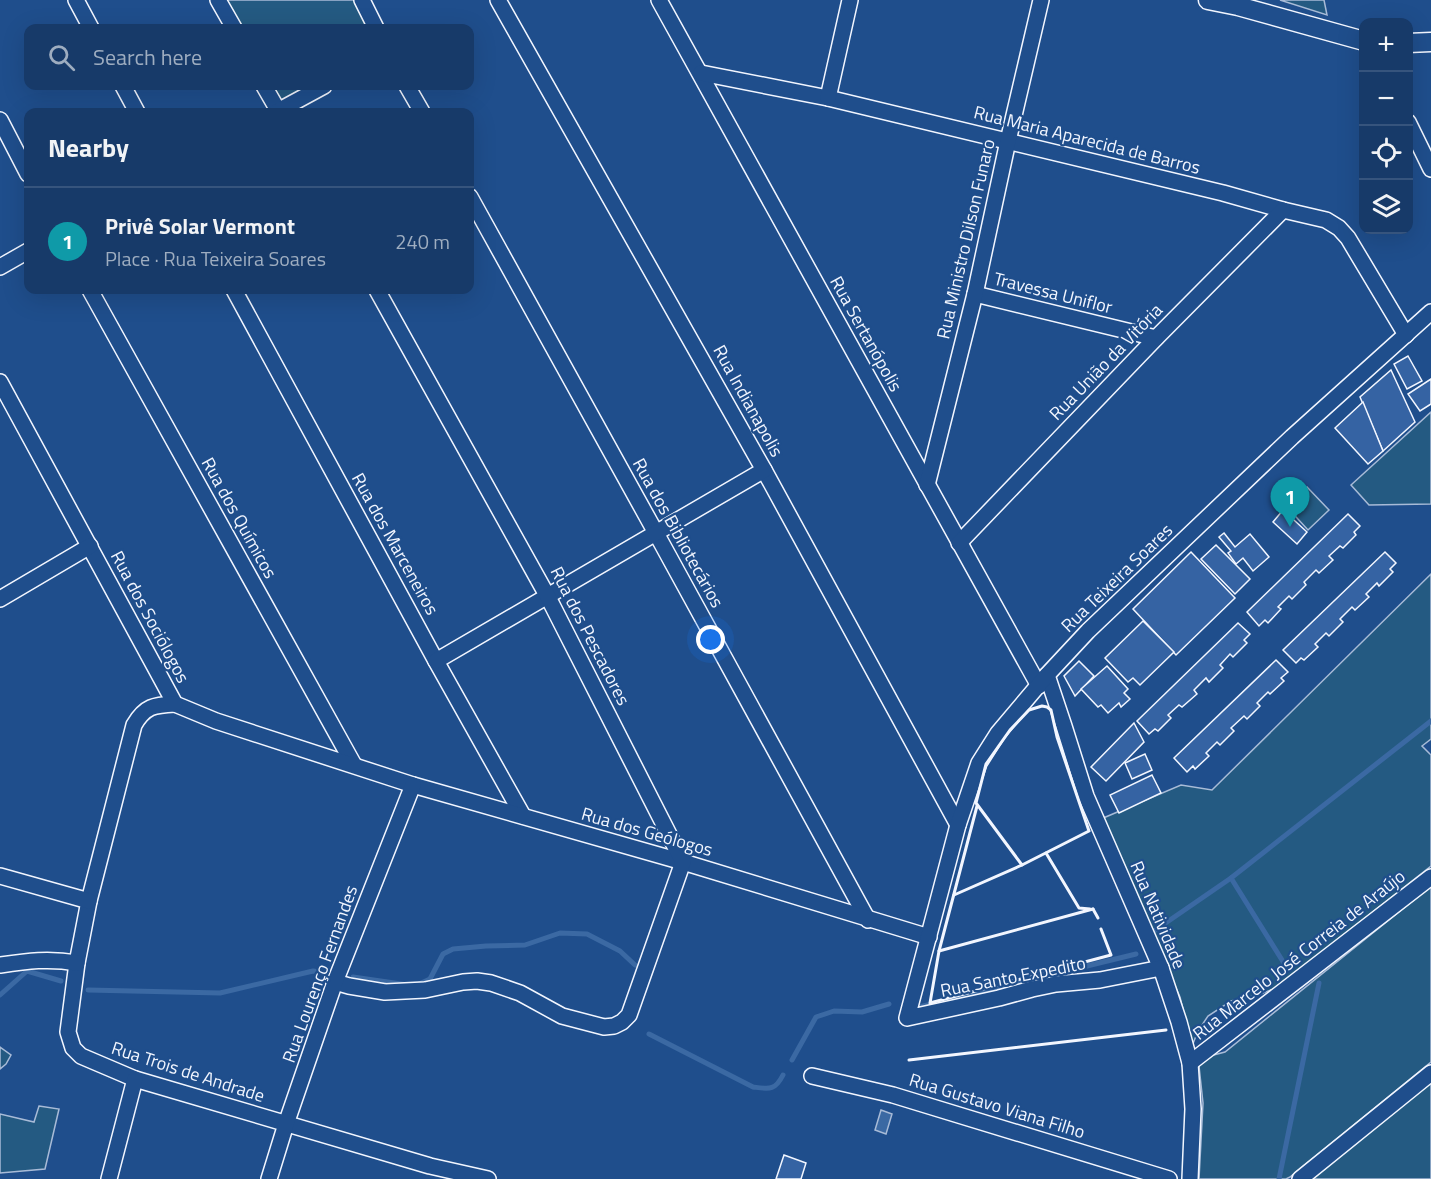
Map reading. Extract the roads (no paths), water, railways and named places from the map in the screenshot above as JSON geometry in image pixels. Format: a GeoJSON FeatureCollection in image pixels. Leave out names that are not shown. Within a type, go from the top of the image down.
{"type":"FeatureCollection","features":[{"type":"Feature","properties":{"kind":"street"},"geometry":{"type":"LineString","coordinates":[[76,0],[90,24]]}},
{"type":"Feature","properties":{"kind":"street"},"geometry":{"type":"LineString","coordinates":[[218,0],[232,24]]}},
{"type":"Feature","properties":{"kind":"street"},"geometry":{"type":"LineString","coordinates":[[362,0],[374,24]]}},
{"type":"Feature","properties":{"kind":"street","name":"Rua Indianapolis"},"geometry":{"type":"LineString","coordinates":[[498,0],[764,470],[958,825]]}},
{"type":"Feature","properties":{"kind":"street","name":"Rua Sertanópolis"},"geometry":{"type":"LineString","coordinates":[[659,0],[959,543],[1043,681]]}},
{"type":"Feature","properties":{"kind":"street"},"geometry":{"type":"LineString","coordinates":[[828,98],[850,0]]}},
{"type":"Feature","properties":{"kind":"street","name":"Rua Ministro Dilson Funaro"},"geometry":{"type":"LineString","coordinates":[[927,485],[975,294],[1041,0]]}},
{"type":"Feature","properties":{"kind":"street"},"geometry":{"type":"LineString","coordinates":[[1208,0],[1238,3],[1359,39]]}},
{"type":"Feature","properties":{"kind":"street"},"geometry":{"type":"LineString","coordinates":[[1413,43],[1431,42]]}},
{"type":"Feature","properties":{"kind":"street","name":"Rua Maria Aparecida de Barros"},"geometry":{"type":"LineString","coordinates":[[701,74],[828,98],[1326,220],[1348,238],[1406,334]]}},
{"type":"Feature","properties":{"kind":"street"},"geometry":{"type":"LineString","coordinates":[[125,90],[135,108]]}},
{"type":"Feature","properties":{"kind":"street"},"geometry":{"type":"LineString","coordinates":[[266,90],[276,108]]}},
{"type":"Feature","properties":{"kind":"street"},"geometry":{"type":"LineString","coordinates":[[285,108],[317,90]]}},
{"type":"Feature","properties":{"kind":"street"},"geometry":{"type":"LineString","coordinates":[[409,90],[420,108]]}},
{"type":"Feature","properties":{"kind":"street"},"geometry":{"type":"LineString","coordinates":[[0,120],[24,166]]}},
{"type":"Feature","properties":{"kind":"street"},"geometry":{"type":"LineString","coordinates":[[1410,126],[1431,169]]}},
{"type":"Feature","properties":{"kind":"street","name":"Rua dos Bibliotecários"},"geometry":{"type":"LineString","coordinates":[[474,204],[868,920]]}},
{"type":"Feature","properties":{"kind":"street","name":"Rua União da Vitória"},"geometry":{"type":"LineString","coordinates":[[959,543],[1283,210]]}},
{"type":"Feature","properties":{"kind":"street"},"geometry":{"type":"LineString","coordinates":[[0,267],[24,253]]}},
{"type":"Feature","properties":{"kind":"street","name":"Rua dos Químicos"},"geometry":{"type":"LineString","coordinates":[[92,294],[354,765]]}},
{"type":"Feature","properties":{"kind":"street","name":"Rua dos Marceneiros"},"geometry":{"type":"LineString","coordinates":[[236,294],[523,816]]}},
{"type":"Feature","properties":{"kind":"street","name":"Rua dos Pescadores"},"geometry":{"type":"LineString","coordinates":[[379,294],[548,597],[683,862]]}},
{"type":"Feature","properties":{"kind":"street","name":"Travessa Uniflor"},"geometry":{"type":"LineString","coordinates":[[975,294],[1156,338]]}},
{"type":"Feature","properties":{"kind":"street","name":"Rua Teixeira Soares"},"geometry":{"type":"LineString","coordinates":[[907,1017],[958,825],[979,763],[998,733],[1088,631],[1292,436],[1431,312]]}},
{"type":"Feature","properties":{"kind":"street","name":"Rua dos Sociólogos"},"geometry":{"type":"LineString","coordinates":[[0,382],[174,704],[216,721],[354,765]]}},
{"type":"Feature","properties":{"kind":"street"},"geometry":{"type":"LineString","coordinates":[[436,661],[764,470]]}},
{"type":"Feature","properties":{"kind":"street"},"geometry":{"type":"LineString","coordinates":[[0,599],[90,546]]}},
{"type":"Feature","properties":{"kind":"street","name":"Rua Natividade"},"geometry":{"type":"LineString","coordinates":[[1043,681],[1064,726],[1086,796],[1161,968],[1179,1022],[1190,1062],[1193,1109],[1190,1179]]}},
{"type":"Feature","properties":{"kind":"street","name":"Rua Trois de Andrade"},"geometry":{"type":"LineString","coordinates":[[174,704],[149,708],[140,715],[134,725],[89,902],[77,963],[68,1032],[73,1048],[81,1056],[135,1079],[286,1124],[428,1172],[488,1179]]}},
{"type":"Feature","properties":{"kind":"street","name":"Rua dos Geólogos"},"geometry":{"type":"LineString","coordinates":[[354,765],[683,862],[929,938]]}},
{"type":"Feature","properties":{"kind":"street","name":"Rua Lourenço Fernandes"},"geometry":{"type":"LineString","coordinates":[[269,1179],[335,982],[413,784]]}},
{"type":"Feature","properties":{"kind":"street"},"geometry":{"type":"LineString","coordinates":[[335,982],[385,992],[425,990],[462,982],[491,983],[520,993],[562,1016],[604,1027],[615,1026],[629,1015],[683,862]]}},
{"type":"Feature","properties":{"kind":"street"},"geometry":{"type":"LineString","coordinates":[[0,876],[89,902]]}},
{"type":"Feature","properties":{"kind":"street","name":"Rua Marcelo José Correia de Araújo"},"geometry":{"type":"LineString","coordinates":[[1190,1062],[1431,877]]}},
{"type":"Feature","properties":{"kind":"street"},"geometry":{"type":"LineString","coordinates":[[0,965],[39,960],[77,963]]}},
{"type":"Feature","properties":{"kind":"street","name":"Rua Santo Expedito"},"geometry":{"type":"LineString","coordinates":[[907,1017],[1056,984],[1100,980],[1161,968]]}},
{"type":"Feature","properties":{"kind":"street"},"geometry":{"type":"LineString","coordinates":[[1300,1179],[1431,1073]]}},
{"type":"Feature","properties":{"kind":"street","name":"Rua Gustavo Viana Filho"},"geometry":{"type":"LineString","coordinates":[[812,1076],[893,1095],[1169,1179]]}},
{"type":"Feature","properties":{"kind":"street"},"geometry":{"type":"LineString","coordinates":[[109,1179],[135,1079]]}},
{"type":"Feature","properties":{"kind":"waterway"},"geometry":{"type":"LineString","coordinates":[[1154,931],[1231,878],[1431,721]]}},
{"type":"Feature","properties":{"kind":"waterway"},"geometry":{"type":"LineString","coordinates":[[1231,878],[1287,968]]}},
{"type":"Feature","properties":{"kind":"waterway"},"geometry":{"type":"LineString","coordinates":[[417,985],[430,979],[443,954],[453,949],[525,945],[560,933],[587,934],[620,951],[635,965]]}},
{"type":"Feature","properties":{"kind":"waterway"},"geometry":{"type":"LineString","coordinates":[[911,1009],[1136,954]]}},
{"type":"Feature","properties":{"kind":"waterway"},"geometry":{"type":"LineString","coordinates":[[0,995],[27,971],[61,981]]}},
{"type":"Feature","properties":{"kind":"waterway"},"geometry":{"type":"LineString","coordinates":[[88,990],[220,993],[313,971],[325,973]]}},
{"type":"Feature","properties":{"kind":"waterway"},"geometry":{"type":"LineString","coordinates":[[353,977],[408,985]]}},
{"type":"Feature","properties":{"kind":"waterway"},"geometry":{"type":"LineString","coordinates":[[1279,1179],[1319,983]]}},
{"type":"Feature","properties":{"kind":"waterway"},"geometry":{"type":"LineString","coordinates":[[792,1060],[816,1017],[834,1011],[862,1012],[889,1004]]}},
{"type":"Feature","properties":{"kind":"waterway"},"geometry":{"type":"LineString","coordinates":[[649,1034],[753,1087],[771,1088],[783,1075]]}},
{"type":"Feature","properties":{"kind":"place","name":"Privê Solar Vermont"},"geometry":{"type":"Point","coordinates":[1290,527]}}]}
